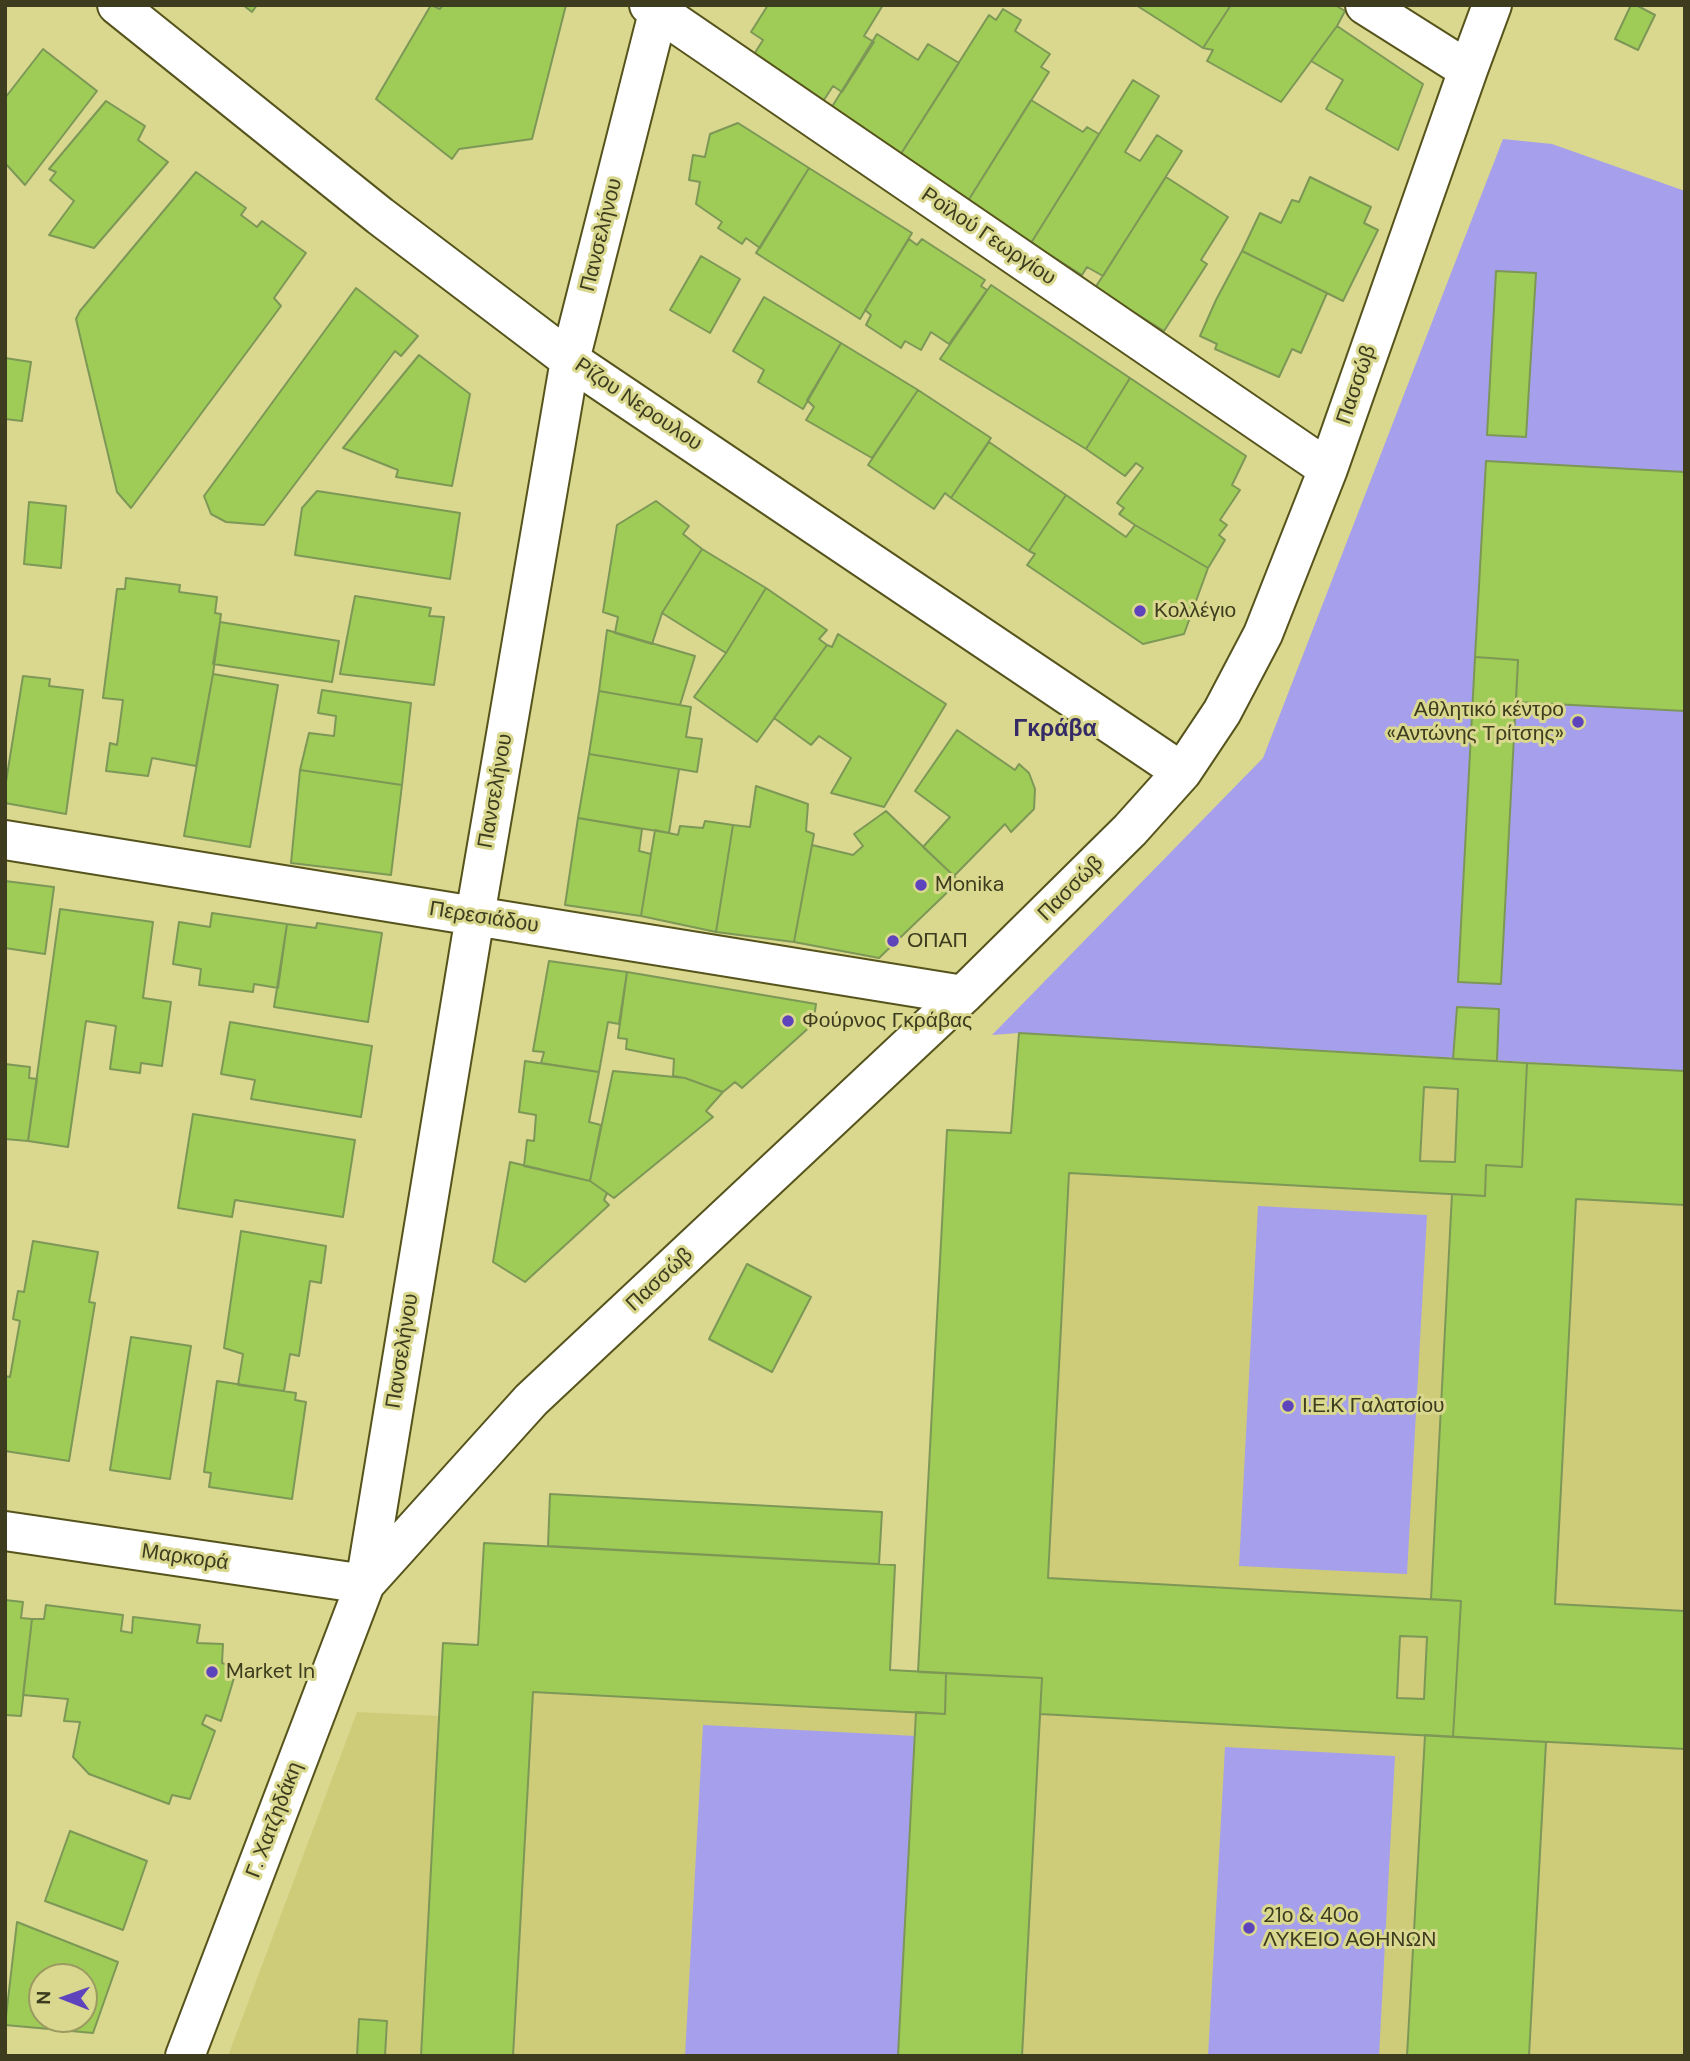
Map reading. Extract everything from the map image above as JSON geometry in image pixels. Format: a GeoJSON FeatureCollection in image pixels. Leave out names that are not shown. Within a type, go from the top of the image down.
{"type":"FeatureCollection","features":[{"type":"Feature","properties":{"kind":"street","name":"Ρίζου Νερουλου"},"geometry":{"type":"LineString","coordinates":[[117,5],[380,216],[570,360],[1182,772]]}},
{"type":"Feature","properties":{"kind":"street"},"geometry":{"type":"LineString","coordinates":[[1365,5],[1468,70]]}},
{"type":"Feature","properties":{"kind":"street","name":"Πασσώβ"},"geometry":{"type":"LineString","coordinates":[[365,1584],[531,1400],[963,995],[1130,830],[1182,772],[1222,712],[1263,634],[1328,469],[1492,5]]}},
{"type":"Feature","properties":{"kind":"street","name":"Πανσελήνου"},"geometry":{"type":"LineString","coordinates":[[365,1584],[570,360],[656,7]]}},
{"type":"Feature","properties":{"kind":"street","name":"Ροϊλού Γεωργίου"},"geometry":{"type":"LineString","coordinates":[[656,7],[1328,469]]}},
{"type":"Feature","properties":{"kind":"street","name":"Περεσιάδου"},"geometry":{"type":"LineString","coordinates":[[5,840],[963,995]]}},
{"type":"Feature","properties":{"kind":"street","name":"Μαρκορά"},"geometry":{"type":"LineString","coordinates":[[5,1531],[365,1584]]}},
{"type":"Feature","properties":{"kind":"street","name":"Γ. Χατζηδάκη"},"geometry":{"type":"LineString","coordinates":[[186,2056],[365,1584]]}},
{"type":"Feature","properties":{"kind":"shaded area"},"geometry":{"type":"Polygon","coordinates":[[[1503,139],[1552,144],[1685,191],[1685,1071],[1019,1033],[992,1035],[1263,758],[1503,139]]]}},
{"type":"Feature","properties":{"kind":"shaded area"},"geometry":{"type":"Polygon","coordinates":[[[1019,1033],[1685,1071],[1685,2056],[228,2056],[357,1712],[439,1716],[443,1643],[478,1645],[484,1543],[548,1546],[550,1494],[882,1512],[879,1563],[895,1565],[890,1670],[918,1672],[947,1130],[1011,1133],[1019,1033]]]}},
{"type":"Feature","properties":{"kind":"shaded area"},"geometry":{"type":"Polygon","coordinates":[[[1258,1206],[1427,1215],[1407,1574],[1239,1566],[1258,1206]]]}},
{"type":"Feature","properties":{"kind":"shaded area"},"geometry":{"type":"Polygon","coordinates":[[[703,1725],[915,1736],[898,2056],[685,2056],[703,1725]]]}},
{"type":"Feature","properties":{"kind":"shaded area"},"geometry":{"type":"Polygon","coordinates":[[[1225,1747],[1395,1756],[1379,2056],[1208,2056],[1225,1747]]]}},
{"type":"Feature","properties":{"kind":"building"},"geometry":{"type":"Polygon","coordinates":[[[243,5],[257,5],[252,12],[243,5]]]}},
{"type":"Feature","properties":{"kind":"building"},"geometry":{"type":"Polygon","coordinates":[[[431,5],[440,9],[443,5],[566,5],[532,139],[459,149],[452,159],[376,99],[431,5]]]}},
{"type":"Feature","properties":{"kind":"building"},"geometry":{"type":"Polygon","coordinates":[[[768,5],[883,5],[864,36],[874,42],[842,92],[833,86],[822,103],[751,59],[763,40],[751,32],[768,5]]]}},
{"type":"Feature","properties":{"kind":"building"},"geometry":{"type":"Polygon","coordinates":[[[1136,5],[1231,5],[1203,48],[1136,5]]]}},
{"type":"Feature","properties":{"kind":"building"},"geometry":{"type":"Polygon","coordinates":[[[1231,5],[1335,5],[1345,11],[1281,102],[1207,61],[1213,50],[1203,48],[1231,5]]]}},
{"type":"Feature","properties":{"kind":"building"},"geometry":{"type":"Polygon","coordinates":[[[1631,5],[1655,15],[1638,50],[1615,39],[1631,5]]]}},
{"type":"Feature","properties":{"kind":"building"},"geometry":{"type":"Polygon","coordinates":[[[1003,9],[1021,20],[1015,31],[1050,54],[1041,67],[1049,72],[966,204],[897,160],[989,15],[996,20],[1003,9]]]}},
{"type":"Feature","properties":{"kind":"building"},"geometry":{"type":"Polygon","coordinates":[[[1337,26],[1423,84],[1398,150],[1326,109],[1343,80],[1311,61],[1337,26]]]}},
{"type":"Feature","properties":{"kind":"building"},"geometry":{"type":"Polygon","coordinates":[[[877,34],[918,60],[928,44],[959,63],[897,160],[830,110],[877,34]]]}},
{"type":"Feature","properties":{"kind":"building"},"geometry":{"type":"Polygon","coordinates":[[[43,49],[97,91],[25,185],[5,163],[5,98],[43,49]]]}},
{"type":"Feature","properties":{"kind":"building"},"geometry":{"type":"Polygon","coordinates":[[[1133,80],[1159,96],[1125,152],[1140,161],[1157,135],[1182,151],[1103,276],[1087,267],[1082,275],[1031,243],[1133,80]]]}},
{"type":"Feature","properties":{"kind":"building"},"geometry":{"type":"Polygon","coordinates":[[[1031,100],[1083,132],[1087,127],[1099,134],[1031,243],[966,204],[1031,100]]]}},
{"type":"Feature","properties":{"kind":"building"},"geometry":{"type":"Polygon","coordinates":[[[106,101],[145,126],[138,140],[168,162],[94,248],[49,235],[74,201],[50,180],[56,172],[49,169],[106,101]]]}},
{"type":"Feature","properties":{"kind":"building"},"geometry":{"type":"Polygon","coordinates":[[[738,123],[809,168],[760,248],[746,238],[742,244],[718,228],[722,222],[696,204],[700,182],[689,180],[693,155],[705,157],[710,134],[738,123]]]}},
{"type":"Feature","properties":{"kind":"building"},"geometry":{"type":"Polygon","coordinates":[[[809,168],[912,233],[860,319],[756,253],[809,168]]]}},
{"type":"Feature","properties":{"kind":"building"},"geometry":{"type":"Polygon","coordinates":[[[196,172],[246,208],[241,215],[257,227],[262,221],[306,253],[274,298],[281,306],[131,508],[117,492],[76,319],[196,172]]]}},
{"type":"Feature","properties":{"kind":"building"},"geometry":{"type":"Polygon","coordinates":[[[1166,177],[1228,217],[1201,260],[1207,264],[1164,331],[1095,288],[1166,177]]]}},
{"type":"Feature","properties":{"kind":"building"},"geometry":{"type":"Polygon","coordinates":[[[1310,177],[1371,207],[1364,223],[1378,230],[1343,301],[1242,251],[1260,213],[1281,223],[1292,200],[1299,202],[1310,177]]]}},
{"type":"Feature","properties":{"kind":"building"},"geometry":{"type":"Polygon","coordinates":[[[909,239],[917,245],[922,239],[985,280],[981,286],[987,290],[949,344],[931,332],[921,350],[905,341],[901,348],[866,325],[871,315],[865,310],[909,239]]]}},
{"type":"Feature","properties":{"kind":"building"},"geometry":{"type":"Polygon","coordinates":[[[1242,251],[1327,293],[1301,353],[1292,349],[1279,377],[1215,349],[1217,344],[1200,336],[1242,251]]]}},
{"type":"Feature","properties":{"kind":"building"},"geometry":{"type":"Polygon","coordinates":[[[701,256],[740,279],[710,333],[670,310],[701,256]]]}},
{"type":"Feature","properties":{"kind":"building"},"geometry":{"type":"Polygon","coordinates":[[[1496,271],[1536,273],[1526,437],[1487,435],[1496,271]]]}},
{"type":"Feature","properties":{"kind":"building"},"geometry":{"type":"Polygon","coordinates":[[[991,285],[1130,378],[1086,449],[940,359],[991,285]]]}},
{"type":"Feature","properties":{"kind":"building"},"geometry":{"type":"Polygon","coordinates":[[[356,288],[418,336],[401,356],[395,351],[264,525],[226,522],[211,514],[204,496],[356,288]]]}},
{"type":"Feature","properties":{"kind":"building"},"geometry":{"type":"Polygon","coordinates":[[[764,297],[841,343],[803,409],[758,382],[764,370],[733,351],[764,297]]]}},
{"type":"Feature","properties":{"kind":"building"},"geometry":{"type":"Polygon","coordinates":[[[841,343],[918,390],[872,458],[806,420],[814,407],[807,400],[841,343]]]}},
{"type":"Feature","properties":{"kind":"building"},"geometry":{"type":"Polygon","coordinates":[[[419,355],[470,394],[452,486],[396,477],[398,470],[343,448],[419,355]]]}},
{"type":"Feature","properties":{"kind":"building"},"geometry":{"type":"Polygon","coordinates":[[[5,358],[31,362],[22,421],[5,419],[5,358]]]}},
{"type":"Feature","properties":{"kind":"building"},"geometry":{"type":"Polygon","coordinates":[[[1130,378],[1246,456],[1232,485],[1240,490],[1220,520],[1227,525],[1219,535],[1225,540],[1208,568],[1119,514],[1124,508],[1117,503],[1143,468],[1136,463],[1125,476],[1086,449],[1130,378]]]}},
{"type":"Feature","properties":{"kind":"building"},"geometry":{"type":"Polygon","coordinates":[[[918,390],[991,438],[951,498],[945,493],[934,509],[868,465],[918,390]]]}},
{"type":"Feature","properties":{"kind":"building"},"geometry":{"type":"Polygon","coordinates":[[[989,442],[1066,495],[1029,551],[951,498],[989,442]]]}},
{"type":"Feature","properties":{"kind":"building"},"geometry":{"type":"Polygon","coordinates":[[[1486,461],[1685,472],[1685,711],[1516,702],[1518,660],[1475,657],[1486,461]]]}},
{"type":"Feature","properties":{"kind":"building"},"geometry":{"type":"Polygon","coordinates":[[[317,491],[460,513],[450,579],[295,555],[302,508],[317,491]]]}},
{"type":"Feature","properties":{"kind":"building"},"geometry":{"type":"Polygon","coordinates":[[[1066,495],[1126,537],[1135,525],[1208,568],[1184,634],[1143,644],[1027,565],[1035,554],[1029,551],[1066,495]]]}},
{"type":"Feature","properties":{"kind":"building"},"geometry":{"type":"Polygon","coordinates":[[[656,501],[689,526],[683,534],[702,549],[662,613],[652,644],[615,633],[618,617],[603,612],[617,525],[656,501]]]}},
{"type":"Feature","properties":{"kind":"building"},"geometry":{"type":"Polygon","coordinates":[[[29,502],[66,506],[61,568],[24,564],[29,502]]]}},
{"type":"Feature","properties":{"kind":"building"},"geometry":{"type":"Polygon","coordinates":[[[702,549],[766,588],[726,653],[662,613],[702,549]]]}},
{"type":"Feature","properties":{"kind":"building"},"geometry":{"type":"Polygon","coordinates":[[[126,578],[180,585],[179,592],[217,597],[215,613],[221,614],[196,766],[152,758],[148,776],[106,771],[110,743],[117,745],[123,700],[103,698],[117,589],[125,589],[126,578]]]}},
{"type":"Feature","properties":{"kind":"building"},"geometry":{"type":"Polygon","coordinates":[[[766,588],[827,630],[819,639],[827,645],[757,742],[694,697],[726,653],[766,588]]]}},
{"type":"Feature","properties":{"kind":"building"},"geometry":{"type":"Polygon","coordinates":[[[355,596],[431,608],[429,616],[444,617],[434,685],[340,674],[355,596]]]}},
{"type":"Feature","properties":{"kind":"building"},"geometry":{"type":"Polygon","coordinates":[[[220,622],[339,641],[332,682],[213,664],[220,622]]]}},
{"type":"Feature","properties":{"kind":"building"},"geometry":{"type":"Polygon","coordinates":[[[607,630],[695,656],[680,705],[599,691],[607,630]]]}},
{"type":"Feature","properties":{"kind":"building"},"geometry":{"type":"Polygon","coordinates":[[[838,634],[946,704],[884,807],[831,793],[851,758],[819,736],[811,745],[774,718],[827,645],[832,647],[838,634]]]}},
{"type":"Feature","properties":{"kind":"building"},"geometry":{"type":"Polygon","coordinates":[[[1475,657],[1518,660],[1501,984],[1458,982],[1475,657]]]}},
{"type":"Feature","properties":{"kind":"building"},"geometry":{"type":"Polygon","coordinates":[[[213,674],[278,685],[250,847],[184,836],[213,674]]]}},
{"type":"Feature","properties":{"kind":"building"},"geometry":{"type":"Polygon","coordinates":[[[23,676],[50,679],[49,686],[83,690],[66,814],[5,803],[5,788],[23,676]]]}},
{"type":"Feature","properties":{"kind":"building"},"geometry":{"type":"Polygon","coordinates":[[[322,690],[411,703],[402,785],[300,770],[309,733],[334,736],[336,716],[318,713],[322,690]]]}},
{"type":"Feature","properties":{"kind":"building"},"geometry":{"type":"Polygon","coordinates":[[[599,691],[691,707],[686,737],[702,739],[697,772],[589,754],[599,691]]]}},
{"type":"Feature","properties":{"kind":"building"},"geometry":{"type":"Polygon","coordinates":[[[957,730],[1015,770],[1019,764],[1029,773],[1035,789],[1034,809],[1011,832],[1005,824],[954,876],[923,847],[950,817],[915,791],[957,730]]]}},
{"type":"Feature","properties":{"kind":"building"},"geometry":{"type":"Polygon","coordinates":[[[589,754],[679,769],[669,833],[578,818],[589,754]]]}},
{"type":"Feature","properties":{"kind":"building"},"geometry":{"type":"Polygon","coordinates":[[[300,770],[402,785],[391,875],[291,863],[300,770]]]}},
{"type":"Feature","properties":{"kind":"building"},"geometry":{"type":"Polygon","coordinates":[[[756,786],[808,804],[806,831],[814,834],[794,942],[716,932],[733,825],[750,827],[756,786]]]}},
{"type":"Feature","properties":{"kind":"building"},"geometry":{"type":"Polygon","coordinates":[[[886,811],[959,881],[879,958],[794,942],[812,845],[853,855],[863,846],[854,834],[886,811]]]}},
{"type":"Feature","properties":{"kind":"building"},"geometry":{"type":"Polygon","coordinates":[[[578,818],[642,829],[639,851],[651,854],[641,916],[565,905],[578,818]]]}},
{"type":"Feature","properties":{"kind":"building"},"geometry":{"type":"Polygon","coordinates":[[[705,821],[733,825],[716,932],[641,916],[655,830],[678,835],[680,826],[703,828],[705,821]]]}},
{"type":"Feature","properties":{"kind":"building"},"geometry":{"type":"Polygon","coordinates":[[[5,881],[54,887],[45,954],[5,948],[5,881]]]}},
{"type":"Feature","properties":{"kind":"building"},"geometry":{"type":"Polygon","coordinates":[[[60,909],[153,922],[143,998],[171,1002],[162,1066],[141,1063],[140,1073],[110,1069],[116,1026],[86,1021],[68,1147],[28,1141],[60,909]]]}},
{"type":"Feature","properties":{"kind":"building"},"geometry":{"type":"Polygon","coordinates":[[[212,913],[287,924],[278,988],[254,984],[253,992],[199,985],[201,969],[173,964],[179,922],[210,927],[212,913]]]}},
{"type":"Feature","properties":{"kind":"building"},"geometry":{"type":"Polygon","coordinates":[[[317,923],[382,933],[368,1022],[274,1007],[287,924],[316,928],[317,923]]]}},
{"type":"Feature","properties":{"kind":"building"},"geometry":{"type":"Polygon","coordinates":[[[549,961],[627,972],[619,1024],[608,1022],[599,1072],[541,1063],[544,1052],[533,1051],[549,961]]]}},
{"type":"Feature","properties":{"kind":"building"},"geometry":{"type":"Polygon","coordinates":[[[627,972],[816,1004],[813,1024],[742,1088],[735,1082],[723,1092],[673,1076],[674,1059],[626,1049],[627,1039],[618,1038],[627,972]]]}},
{"type":"Feature","properties":{"kind":"building"},"geometry":{"type":"Polygon","coordinates":[[[1457,1007],[1499,1009],[1497,1061],[1453,1059],[1457,1007]]]}},
{"type":"Feature","properties":{"kind":"building"},"geometry":{"type":"Polygon","coordinates":[[[230,1022],[372,1046],[361,1117],[251,1099],[255,1080],[221,1074],[230,1022]]]}},
{"type":"Feature","properties":{"kind":"building"},"geometry":{"type":"Polygon","coordinates":[[[1019,1033],[1527,1063],[1522,1167],[1486,1165],[1485,1196],[1069,1173],[1048,1578],[1461,1601],[1453,1737],[1040,1714],[1042,1678],[918,1672],[947,1130],[1011,1133],[1019,1033]],[[1424,1087],[1420,1161],[1455,1162],[1458,1089],[1424,1087]],[[1400,1636],[1397,1698],[1424,1699],[1427,1637],[1400,1636]]]}},
{"type":"Feature","properties":{"kind":"building"},"geometry":{"type":"Polygon","coordinates":[[[525,1061],[599,1072],[589,1122],[601,1125],[590,1181],[524,1166],[527,1140],[534,1141],[536,1115],[519,1112],[525,1061]]]}},
{"type":"Feature","properties":{"kind":"building"},"geometry":{"type":"Polygon","coordinates":[[[1527,1063],[1685,1071],[1685,1205],[1576,1199],[1555,1604],[1685,1611],[1685,1749],[1453,1737],[1461,1601],[1431,1599],[1452,1194],[1485,1196],[1486,1165],[1522,1167],[1527,1063]]]}},
{"type":"Feature","properties":{"kind":"building"},"geometry":{"type":"Polygon","coordinates":[[[5,1064],[30,1067],[29,1078],[37,1079],[28,1141],[5,1139],[5,1064]]]}},
{"type":"Feature","properties":{"kind":"building"},"geometry":{"type":"Polygon","coordinates":[[[613,1071],[685,1078],[723,1092],[706,1111],[713,1117],[614,1198],[590,1181],[613,1071]]]}},
{"type":"Feature","properties":{"kind":"building"},"geometry":{"type":"Polygon","coordinates":[[[193,1114],[355,1140],[343,1217],[235,1200],[232,1217],[178,1208],[193,1114]]]}},
{"type":"Feature","properties":{"kind":"building"},"geometry":{"type":"Polygon","coordinates":[[[510,1162],[590,1181],[607,1193],[604,1200],[609,1205],[525,1282],[493,1262],[510,1162]]]}},
{"type":"Feature","properties":{"kind":"building"},"geometry":{"type":"Polygon","coordinates":[[[241,1231],[326,1246],[321,1283],[310,1281],[299,1356],[290,1354],[284,1391],[238,1385],[243,1354],[224,1348],[241,1231]]]}},
{"type":"Feature","properties":{"kind":"building"},"geometry":{"type":"Polygon","coordinates":[[[33,1241],[98,1252],[89,1302],[95,1303],[69,1461],[5,1451],[5,1376],[10,1377],[20,1321],[13,1319],[18,1291],[24,1292],[33,1241]]]}},
{"type":"Feature","properties":{"kind":"building"},"geometry":{"type":"Polygon","coordinates":[[[747,1264],[811,1297],[772,1372],[709,1339],[747,1264]]]}},
{"type":"Feature","properties":{"kind":"building"},"geometry":{"type":"Polygon","coordinates":[[[131,1337],[191,1346],[170,1479],[110,1470],[131,1337]]]}},
{"type":"Feature","properties":{"kind":"building"},"geometry":{"type":"Polygon","coordinates":[[[217,1381],[296,1393],[295,1400],[306,1402],[292,1499],[209,1487],[211,1473],[204,1472],[217,1381]]]}},
{"type":"Feature","properties":{"kind":"building"},"geometry":{"type":"Polygon","coordinates":[[[550,1494],[882,1512],[879,1564],[548,1546],[550,1494]]]}},
{"type":"Feature","properties":{"kind":"building"},"geometry":{"type":"Polygon","coordinates":[[[484,1543],[895,1565],[890,1670],[946,1673],[945,1714],[533,1692],[513,2056],[421,2056],[443,1643],[478,1645],[484,1543]]]}},
{"type":"Feature","properties":{"kind":"building"},"geometry":{"type":"Polygon","coordinates":[[[5,1600],[23,1602],[21,1618],[32,1619],[21,1716],[5,1715],[5,1600]]]}},
{"type":"Feature","properties":{"kind":"building"},"geometry":{"type":"Polygon","coordinates":[[[46,1605],[123,1615],[121,1631],[132,1633],[133,1617],[200,1625],[197,1643],[223,1644],[222,1663],[237,1668],[221,1721],[206,1715],[202,1724],[215,1731],[190,1799],[172,1795],[169,1804],[89,1774],[73,1757],[80,1722],[64,1721],[68,1699],[23,1695],[32,1619],[44,1619],[46,1605]]]}},
{"type":"Feature","properties":{"kind":"building"},"geometry":{"type":"Polygon","coordinates":[[[946,1673],[1042,1678],[1022,2056],[898,2056],[916,1712],[945,1714],[946,1673]]]}},
{"type":"Feature","properties":{"kind":"building"},"geometry":{"type":"Polygon","coordinates":[[[1425,1735],[1546,1742],[1529,2056],[1407,2056],[1425,1735]]]}},
{"type":"Feature","properties":{"kind":"building"},"geometry":{"type":"Polygon","coordinates":[[[70,1831],[147,1861],[123,1930],[45,1901],[70,1831]]]}},
{"type":"Feature","properties":{"kind":"building"},"geometry":{"type":"Polygon","coordinates":[[[17,1922],[118,1962],[98,2019],[98,1963],[28,1963],[28,2027],[5,2025],[17,1922]]]}},
{"type":"Feature","properties":{"kind":"building"},"geometry":{"type":"Polygon","coordinates":[[[359,2019],[387,2021],[385,2056],[357,2056],[359,2019]]]}},
{"type":"Feature","properties":{"kind":"place","name":"Κολλέγιο"},"geometry":{"type":"Point","coordinates":[1140,611]}},
{"type":"Feature","properties":{"kind":"place","name":"Αθλητικό κέντρο «Αντώνης Τρίτσης»"},"geometry":{"type":"Point","coordinates":[1578,722]}},
{"type":"Feature","properties":{"kind":"place","name":"Monika"},"geometry":{"type":"Point","coordinates":[921,885]}},
{"type":"Feature","properties":{"kind":"place","name":"ΟΠΑΠ"},"geometry":{"type":"Point","coordinates":[893,941]}},
{"type":"Feature","properties":{"kind":"place","name":"Φούρνος Γκράβας"},"geometry":{"type":"Point","coordinates":[788,1021]}},
{"type":"Feature","properties":{"kind":"place","name":"Ι.Ε.Κ Γαλατσίου"},"geometry":{"type":"Point","coordinates":[1288,1406]}},
{"type":"Feature","properties":{"kind":"place","name":"Market In"},"geometry":{"type":"Point","coordinates":[212,1672]}},
{"type":"Feature","properties":{"kind":"place","name":"21ο & 40ο ΛΥΚΕΙΟ ΑΘΗΝΩΝ"},"geometry":{"type":"Point","coordinates":[1249,1928]}},
{"type":"Feature","properties":{"kind":"district","name":"Γκράβα"},"geometry":{"type":"Point","coordinates":[1055,730]}}]}
